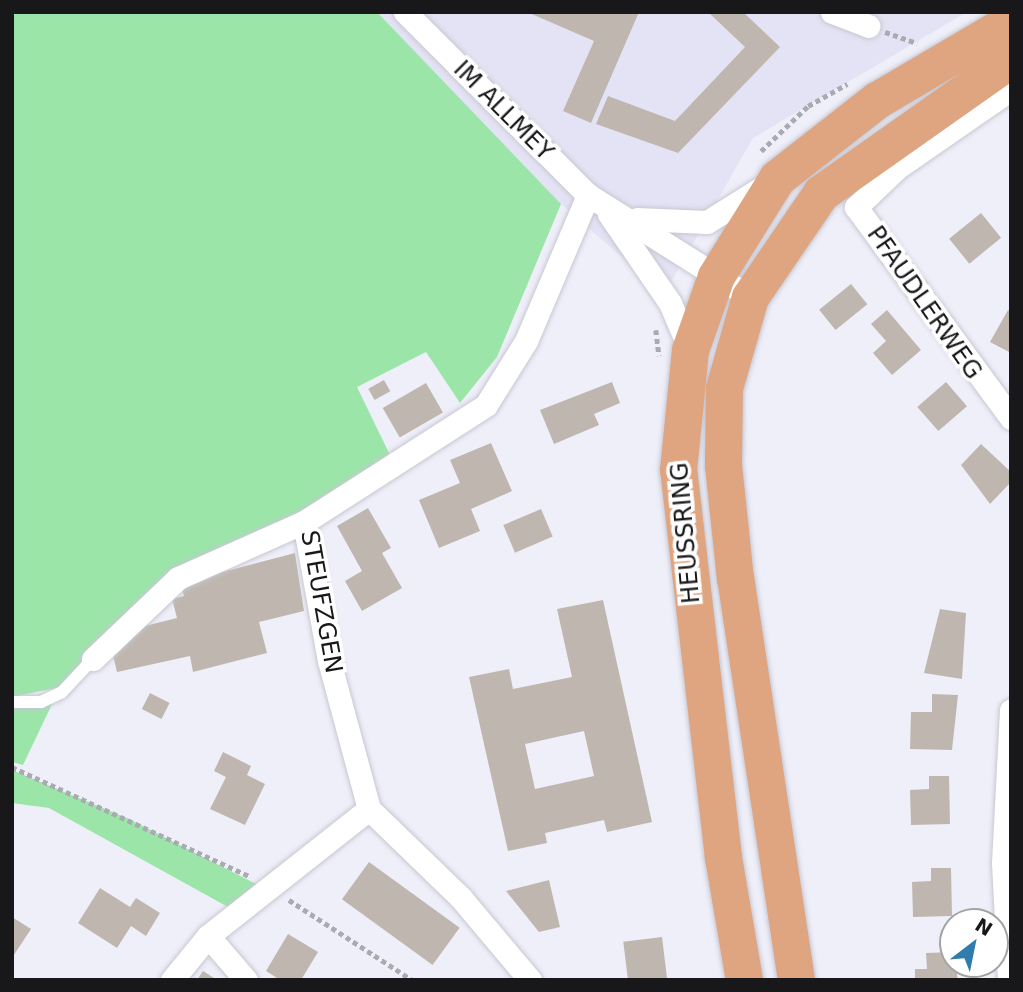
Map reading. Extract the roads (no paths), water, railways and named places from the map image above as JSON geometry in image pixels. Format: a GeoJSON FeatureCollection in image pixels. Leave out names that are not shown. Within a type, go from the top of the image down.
{"type":"FeatureCollection","features":[{"type":"Feature","properties":{"kind":"main road","name":"HEUSSRING"},"geometry":{"type":"LineString","coordinates":[[744,980],[721,844],[678,470],[690,350],[716,276],[777,178],[877,100],[1011,21]]}},
{"type":"Feature","properties":{"kind":"main road","name":"HEUSSRING"},"geometry":{"type":"LineString","coordinates":[[796,980],[772,849],[723,466],[724,388],[750,297],[821,193],[1011,59]]}},
{"type":"Feature","properties":{"kind":"street","name":"IM ALLMEY"},"geometry":{"type":"LineString","coordinates":[[405,12],[596,200],[670,303],[690,350]]}},
{"type":"Feature","properties":{"kind":"street"},"geometry":{"type":"LineString","coordinates":[[832,12],[868,26]]}},
{"type":"Feature","properties":{"kind":"street","name":"PFAUDLERWEG"},"geometry":{"type":"LineString","coordinates":[[1011,89],[897,168],[856,207],[1011,418]]}},
{"type":"Feature","properties":{"kind":"street","name":"IM ALLMEY"},"geometry":{"type":"LineString","coordinates":[[596,200],[642,221],[690,226],[707,222],[777,178]]}},
{"type":"Feature","properties":{"kind":"street","name":"IM ALLMEY"},"geometry":{"type":"LineString","coordinates":[[596,200],[750,297]]}},
{"type":"Feature","properties":{"kind":"street","name":"STEUFZGEN"},"geometry":{"type":"LineString","coordinates":[[369,808],[329,661],[304,522],[486,405],[526,341],[596,200]]}},
{"type":"Feature","properties":{"kind":"street"},"geometry":{"type":"LineString","coordinates":[[93,659],[178,578],[304,522]]}},
{"type":"Feature","properties":{"kind":"street"},"geometry":{"type":"LineString","coordinates":[[1009,980],[1003,863],[1010,721]]}},
{"type":"Feature","properties":{"kind":"street"},"geometry":{"type":"LineString","coordinates":[[172,980],[208,936],[369,808],[461,898],[530,980]]}},
{"type":"Feature","properties":{"kind":"street"},"geometry":{"type":"LineString","coordinates":[[208,936],[246,980]]}},
{"type":"Feature","properties":{"kind":"lane"},"geometry":{"type":"LineString","coordinates":[[12,702],[41,702],[62,692],[93,659]]}}]}
